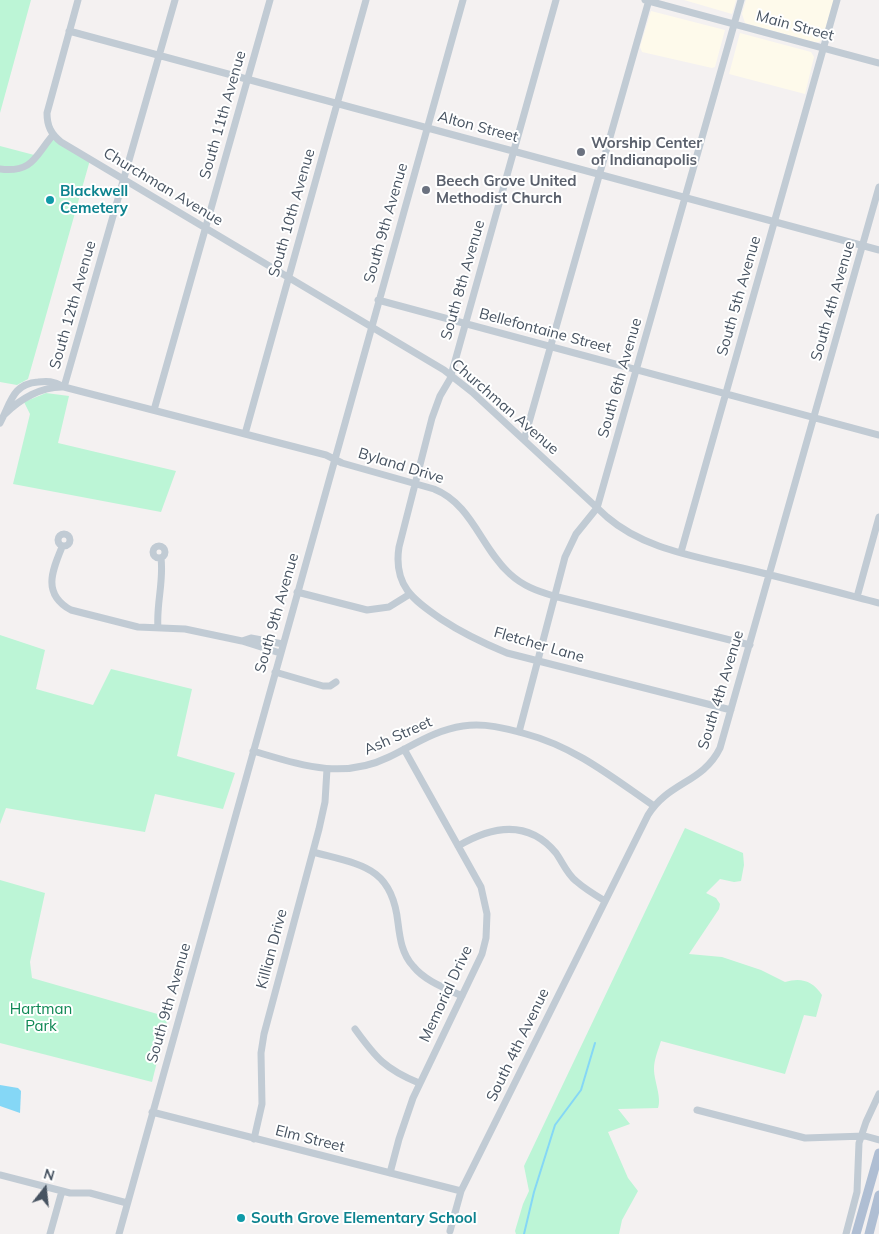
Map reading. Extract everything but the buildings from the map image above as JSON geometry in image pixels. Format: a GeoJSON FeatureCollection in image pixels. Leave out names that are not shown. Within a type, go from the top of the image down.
{"type":"FeatureCollection","features":[{"type":"Feature","properties":{"kind":"main road"},"geometry":{"type":"LineString","coordinates":[[856,1234],[879,1152]]}},
{"type":"Feature","properties":{"kind":"main road"},"geometry":{"type":"LineString","coordinates":[[869,1234],[879,1195]]}},
{"type":"Feature","properties":{"kind":"street"},"geometry":{"type":"LineString","coordinates":[[0,170],[21,169],[31,164],[54,135],[48,125],[48,109],[78,0]]}},
{"type":"Feature","properties":{"kind":"street","name":"South 12th Avenue"},"geometry":{"type":"LineString","coordinates":[[64,387],[174,0]]}},
{"type":"Feature","properties":{"kind":"street","name":"South 11th Avenue"},"geometry":{"type":"LineString","coordinates":[[154,410],[270,0]]}},
{"type":"Feature","properties":{"kind":"street","name":"South 10th Avenue"},"geometry":{"type":"LineString","coordinates":[[244,434],[366,0]]}},
{"type":"Feature","properties":{"kind":"street","name":"South 9th Avenue"},"geometry":{"type":"LineString","coordinates":[[118,1234],[463,0]]}},
{"type":"Feature","properties":{"kind":"street","name":"South 8th Avenue"},"geometry":{"type":"LineString","coordinates":[[410,594],[400,575],[398,556],[415,483],[432,418],[451,374],[556,0]]}},
{"type":"Feature","properties":{"kind":"street"},"geometry":{"type":"LineString","coordinates":[[524,440],[600,175],[647,0]]}},
{"type":"Feature","properties":{"kind":"street","name":"Main Street"},"geometry":{"type":"LineString","coordinates":[[647,0],[879,63]]}},
{"type":"Feature","properties":{"kind":"street","name":"South 6th Avenue"},"geometry":{"type":"LineString","coordinates":[[519,732],[563,562],[576,534],[598,508],[742,0]]}},
{"type":"Feature","properties":{"kind":"street","name":"South 5th Avenue"},"geometry":{"type":"LineString","coordinates":[[681,552],[836,0]]}},
{"type":"Feature","properties":{"kind":"street","name":"Alton Street"},"geometry":{"type":"LineString","coordinates":[[69,31],[879,250]]}},
{"type":"Feature","properties":{"kind":"street","name":"Churchman Avenue"},"geometry":{"type":"LineString","coordinates":[[54,135],[64,144],[451,374],[618,526],[634,536],[655,545],[879,603]]}},
{"type":"Feature","properties":{"kind":"street","name":"South 4th Avenue"},"geometry":{"type":"LineString","coordinates":[[450,1231],[461,1192],[647,817],[654,806],[668,792],[698,775],[710,764],[720,748],[879,187]]}},
{"type":"Feature","properties":{"kind":"street","name":"Bellefontaine Street"},"geometry":{"type":"LineString","coordinates":[[378,300],[879,435]]}},
{"type":"Feature","properties":{"kind":"street","name":"Byland Drive"},"geometry":{"type":"LineString","coordinates":[[0,423],[14,393],[20,387],[26,384],[52,382],[64,387],[322,454],[342,463],[439,490],[462,508],[501,564],[510,574],[527,587],[554,596],[750,645]]}},
{"type":"Feature","properties":{"kind":"street"},"geometry":{"type":"LineString","coordinates":[[5,414],[22,400],[47,388],[64,387]]}},
{"type":"Feature","properties":{"kind":"street"},"geometry":{"type":"LineString","coordinates":[[857,597],[879,518]]}},
{"type":"Feature","properties":{"kind":"street"},"geometry":{"type":"LineString","coordinates":[[62,546],[53,569],[51,582],[57,598],[64,606],[71,610],[132,626],[178,627],[242,641],[280,653]]}},
{"type":"Feature","properties":{"kind":"street"},"geometry":{"type":"LineString","coordinates":[[158,628],[158,610],[163,574],[161,558]]}},
{"type":"Feature","properties":{"kind":"street"},"geometry":{"type":"LineString","coordinates":[[297,592],[367,610],[388,607],[410,594]]}},
{"type":"Feature","properties":{"kind":"street","name":"Fletcher Lane"},"geometry":{"type":"LineString","coordinates":[[410,594],[419,604],[467,636],[506,652],[730,710]]}},
{"type":"Feature","properties":{"kind":"street"},"geometry":{"type":"LineString","coordinates":[[242,641],[251,638],[283,644]]}},
{"type":"Feature","properties":{"kind":"street"},"geometry":{"type":"LineString","coordinates":[[275,672],[323,686],[330,686],[336,682]]}},
{"type":"Feature","properties":{"kind":"street","name":"Ash Street"},"geometry":{"type":"LineString","coordinates":[[253,751],[304,766],[339,770],[358,768],[374,763],[439,732],[463,726],[485,725],[519,732],[552,742],[582,756],[654,806]]}},
{"type":"Feature","properties":{"kind":"street","name":"Memorial Drive"},"geometry":{"type":"LineString","coordinates":[[390,1173],[403,1126],[420,1083],[478,964],[484,946],[487,914],[481,887],[404,749]]}},
{"type":"Feature","properties":{"kind":"street","name":"Killian Drive"},"geometry":{"type":"LineString","coordinates":[[254,1139],[262,1104],[261,1059],[263,1038],[324,807],[327,769]]}},
{"type":"Feature","properties":{"kind":"street"},"geometry":{"type":"LineString","coordinates":[[458,846],[473,837],[492,830],[510,829],[526,833],[539,839],[552,849],[577,882],[605,901]]}},
{"type":"Feature","properties":{"kind":"street"},"geometry":{"type":"LineString","coordinates":[[313,852],[360,865],[379,876],[393,897],[401,944],[409,961],[427,979],[462,996]]}},
{"type":"Feature","properties":{"kind":"street"},"geometry":{"type":"LineString","coordinates":[[355,1029],[382,1063],[420,1083]]}},
{"type":"Feature","properties":{"kind":"street"},"geometry":{"type":"LineString","coordinates":[[846,1234],[857,1192],[858,1146],[879,1094]]}},
{"type":"Feature","properties":{"kind":"street"},"geometry":{"type":"LineString","coordinates":[[697,1110],[805,1138],[861,1136],[879,1140]]}},
{"type":"Feature","properties":{"kind":"street","name":"Elm Street"},"geometry":{"type":"LineString","coordinates":[[152,1112],[461,1192]]}},
{"type":"Feature","properties":{"kind":"street"},"geometry":{"type":"LineString","coordinates":[[0,1175],[70,1193],[90,1193],[127,1203]]}},
{"type":"Feature","properties":{"kind":"street"},"geometry":{"type":"LineString","coordinates":[[50,1234],[62,1191]]}},
{"type":"Feature","properties":{"kind":"shaded area"},"geometry":{"type":"Polygon","coordinates":[[[684,0],[736,0],[732,14],[684,0]]]}},
{"type":"Feature","properties":{"kind":"shaded area"},"geometry":{"type":"Polygon","coordinates":[[[746,0],[834,0],[822,39],[819,42],[814,42],[745,23],[742,14],[746,0]]]}},
{"type":"Feature","properties":{"kind":"shaded area"},"geometry":{"type":"Polygon","coordinates":[[[651,11],[725,30],[715,67],[712,68],[642,52],[640,47],[651,11]]]}},
{"type":"Feature","properties":{"kind":"shaded area"},"geometry":{"type":"Polygon","coordinates":[[[740,33],[811,52],[814,57],[805,94],[729,74],[740,33]]]}},
{"type":"Feature","properties":{"kind":"green space"},"geometry":{"type":"Polygon","coordinates":[[[0,0],[31,0],[0,113],[0,0]]]}},
{"type":"Feature","properties":{"kind":"green space"},"geometry":{"type":"Polygon","coordinates":[[[53,135],[90,160],[28,379],[17,385],[0,382],[0,146],[38,156],[53,135]]]}},
{"type":"Feature","properties":{"kind":"green space"},"geometry":{"type":"Polygon","coordinates":[[[46,393],[69,396],[58,443],[176,471],[161,512],[13,484],[30,414],[24,402],[46,393]]]}},
{"type":"Feature","properties":{"kind":"green space"},"geometry":{"type":"Polygon","coordinates":[[[0,635],[45,650],[36,689],[93,705],[111,669],[192,689],[177,756],[235,773],[223,809],[155,794],[145,832],[6,808],[0,824],[0,635]]]}},
{"type":"Feature","properties":{"kind":"green space"},"geometry":{"type":"Polygon","coordinates":[[[685,828],[743,853],[744,865],[741,881],[734,882],[720,879],[706,893],[716,898],[720,904],[719,909],[689,954],[722,957],[761,970],[785,982],[801,980],[811,983],[822,995],[816,1017],[804,1015],[785,1074],[661,1041],[654,1069],[659,1099],[658,1108],[618,1109],[630,1124],[608,1132],[628,1178],[638,1191],[622,1220],[619,1234],[516,1234],[515,1231],[523,1204],[529,1191],[524,1166],[685,828]]]}},
{"type":"Feature","properties":{"kind":"green space","name":"Hartman Park"},"geometry":{"type":"Polygon","coordinates":[[[0,880],[45,893],[30,962],[32,978],[168,1017],[152,1082],[0,1043],[0,880]]]}},
{"type":"Feature","properties":{"kind":"water"},"geometry":{"type":"Polygon","coordinates":[[[0,1085],[18,1088],[21,1091],[20,1113],[0,1106],[0,1085]]]}},
{"type":"Feature","properties":{"kind":"waterway"},"geometry":{"type":"LineString","coordinates":[[524,1234],[534,1192],[555,1125],[581,1090],[595,1043]]}},
{"type":"Feature","properties":{"kind":"place","name":"Worship Center of Indianapolis"},"geometry":{"type":"Point","coordinates":[581,152]}},
{"type":"Feature","properties":{"kind":"place","name":"Beech Grove United Methodist Church"},"geometry":{"type":"Point","coordinates":[426,190]}},
{"type":"Feature","properties":{"kind":"place","name":"Blackwell Cemetery"},"geometry":{"type":"Point","coordinates":[50,200]}},
{"type":"Feature","properties":{"kind":"place","name":"South Grove Elementary School"},"geometry":{"type":"Point","coordinates":[241,1218]}}]}
